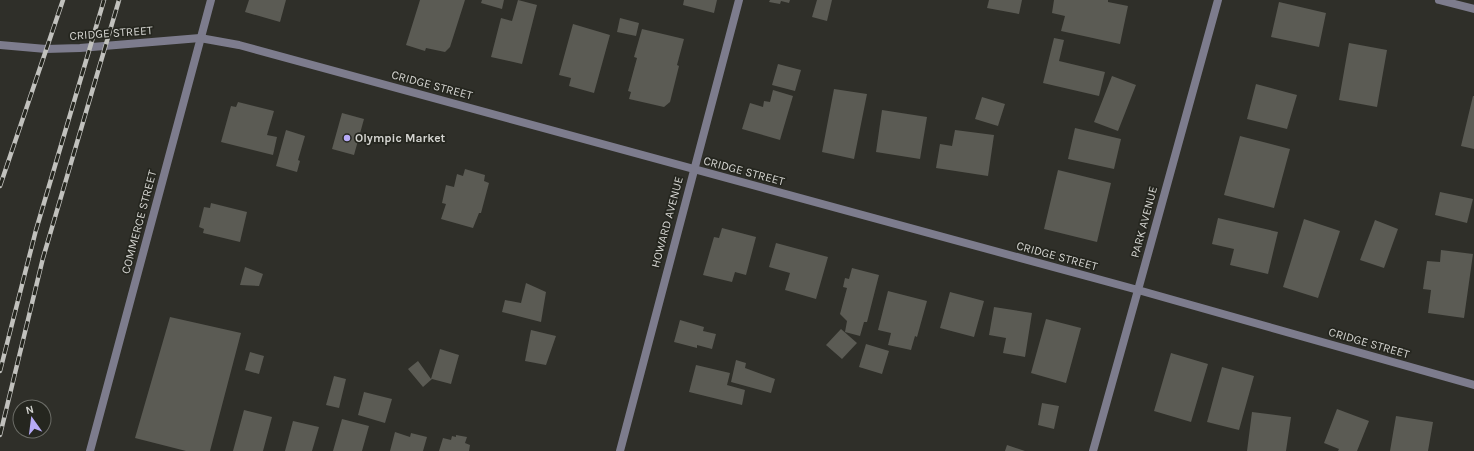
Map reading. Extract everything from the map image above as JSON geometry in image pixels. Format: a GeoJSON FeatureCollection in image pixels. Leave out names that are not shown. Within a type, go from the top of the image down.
{"type":"FeatureCollection","features":[{"type":"Feature","properties":{"kind":"street","name":"COMMERCE STREET"},"geometry":{"type":"LineString","coordinates":[[90,451],[211,0]]}},
{"type":"Feature","properties":{"kind":"street","name":"HOWARD AVENUE"},"geometry":{"type":"LineString","coordinates":[[620,451],[693,169],[739,0]]}},
{"type":"Feature","properties":{"kind":"street","name":"PARK AVENUE"},"geometry":{"type":"LineString","coordinates":[[1093,451],[1218,0]]}},
{"type":"Feature","properties":{"kind":"street"},"geometry":{"type":"LineString","coordinates":[[1439,0],[1474,9]]}},
{"type":"Feature","properties":{"kind":"street","name":"CRIDGE STREET"},"geometry":{"type":"LineString","coordinates":[[0,45],[46,49],[80,48],[200,38],[239,45],[1138,290],[1474,385]]}},
{"type":"Feature","properties":{"kind":"building"},"geometry":{"type":"Polygon","coordinates":[[[249,0],[286,0],[280,22],[245,12],[249,0]]]}},
{"type":"Feature","properties":{"kind":"building"},"geometry":{"type":"Polygon","coordinates":[[[420,0],[465,0],[450,47],[445,52],[426,48],[425,51],[406,45],[420,0]]]}},
{"type":"Feature","properties":{"kind":"building"},"geometry":{"type":"Polygon","coordinates":[[[482,0],[504,0],[502,9],[481,3],[482,0]]]}},
{"type":"Feature","properties":{"kind":"building"},"geometry":{"type":"Polygon","coordinates":[[[518,0],[537,5],[522,64],[491,57],[501,18],[512,21],[518,0]]]}},
{"type":"Feature","properties":{"kind":"building"},"geometry":{"type":"Polygon","coordinates":[[[684,0],[717,0],[714,13],[683,5],[684,0]]]}},
{"type":"Feature","properties":{"kind":"building"},"geometry":{"type":"Polygon","coordinates":[[[770,0],[790,0],[789,3],[781,1],[780,4],[769,2],[770,0]]]}},
{"type":"Feature","properties":{"kind":"building"},"geometry":{"type":"Polygon","coordinates":[[[817,0],[832,0],[827,21],[812,17],[817,0]]]}},
{"type":"Feature","properties":{"kind":"building"},"geometry":{"type":"Polygon","coordinates":[[[989,0],[1022,0],[1019,14],[987,8],[989,0]]]}},
{"type":"Feature","properties":{"kind":"building"},"geometry":{"type":"Polygon","coordinates":[[[1054,0],[1108,0],[1108,2],[1128,6],[1120,44],[1061,31],[1065,16],[1052,13],[1054,0]]]}},
{"type":"Feature","properties":{"kind":"building"},"geometry":{"type":"Polygon","coordinates":[[[1279,2],[1326,13],[1319,47],[1271,37],[1279,2]]]}},
{"type":"Feature","properties":{"kind":"building"},"geometry":{"type":"Polygon","coordinates":[[[620,18],[639,23],[636,36],[617,32],[620,18]]]}},
{"type":"Feature","properties":{"kind":"building"},"geometry":{"type":"Polygon","coordinates":[[[573,24],[610,35],[594,93],[569,86],[571,78],[559,75],[573,24]]]}},
{"type":"Feature","properties":{"kind":"building"},"geometry":{"type":"Polygon","coordinates":[[[642,29],[684,39],[670,102],[664,107],[629,99],[631,92],[628,91],[637,58],[634,57],[642,29]]]}},
{"type":"Feature","properties":{"kind":"building"},"geometry":{"type":"Polygon","coordinates":[[[1054,38],[1064,40],[1059,61],[1105,72],[1099,96],[1043,83],[1054,38]]]}},
{"type":"Feature","properties":{"kind":"building"},"geometry":{"type":"Polygon","coordinates":[[[1349,43],[1387,50],[1377,107],[1339,100],[1349,43]]]}},
{"type":"Feature","properties":{"kind":"building"},"geometry":{"type":"Polygon","coordinates":[[[778,64],[801,70],[795,91],[772,85],[778,64]]]}},
{"type":"Feature","properties":{"kind":"building"},"geometry":{"type":"Polygon","coordinates":[[[1112,76],[1136,85],[1118,131],[1094,122],[1112,76]]]}},
{"type":"Feature","properties":{"kind":"building"},"geometry":{"type":"Polygon","coordinates":[[[1256,84],[1297,95],[1287,129],[1247,119],[1256,84]]]}},
{"type":"Feature","properties":{"kind":"building"},"geometry":{"type":"Polygon","coordinates":[[[834,89],[867,94],[854,159],[822,152],[834,89]]]}},
{"type":"Feature","properties":{"kind":"building"},"geometry":{"type":"Polygon","coordinates":[[[773,90],[793,96],[780,140],[742,129],[750,103],[763,107],[764,101],[770,102],[773,90]]]}},
{"type":"Feature","properties":{"kind":"building"},"geometry":{"type":"Polygon","coordinates":[[[1474,96],[1474,149],[1461,146],[1474,96]]]}},
{"type":"Feature","properties":{"kind":"building"},"geometry":{"type":"Polygon","coordinates":[[[982,97],[1005,104],[998,126],[975,119],[982,97]]]}},
{"type":"Feature","properties":{"kind":"building"},"geometry":{"type":"Polygon","coordinates":[[[238,102],[274,111],[267,135],[277,137],[273,155],[221,142],[231,106],[236,107],[238,102]]]}},
{"type":"Feature","properties":{"kind":"building"},"geometry":{"type":"Polygon","coordinates":[[[882,110],[927,117],[920,159],[876,152],[882,110]]]}},
{"type":"Feature","properties":{"kind":"building","name":"Olympic Market"},"geometry":{"type":"Polygon","coordinates":[[[342,113],[364,119],[354,155],[332,149],[342,113]]]}},
{"type":"Feature","properties":{"kind":"building"},"geometry":{"type":"Polygon","coordinates":[[[1075,128],[1121,139],[1114,169],[1068,159],[1075,128]]]}},
{"type":"Feature","properties":{"kind":"building"},"geometry":{"type":"Polygon","coordinates":[[[286,130],[305,136],[298,160],[300,161],[297,172],[276,166],[286,130]]]}},
{"type":"Feature","properties":{"kind":"building"},"geometry":{"type":"Polygon","coordinates":[[[955,130],[994,135],[988,176],[936,168],[940,144],[952,146],[955,130]]]}},
{"type":"Feature","properties":{"kind":"building"},"geometry":{"type":"Polygon","coordinates":[[[1240,136],[1290,149],[1274,208],[1224,195],[1240,136]]]}},
{"type":"Feature","properties":{"kind":"building"},"geometry":{"type":"Polygon","coordinates":[[[465,169],[485,175],[484,181],[489,183],[481,213],[479,213],[473,228],[441,219],[446,204],[442,203],[446,185],[454,187],[457,174],[463,176],[465,169]]]}},
{"type":"Feature","properties":{"kind":"building"},"geometry":{"type":"Polygon","coordinates":[[[1058,170],[1111,183],[1097,242],[1044,229],[1058,170]]]}},
{"type":"Feature","properties":{"kind":"building"},"geometry":{"type":"Polygon","coordinates":[[[1440,192],[1473,199],[1467,223],[1435,215],[1440,192]]]}},
{"type":"Feature","properties":{"kind":"building"},"geometry":{"type":"Polygon","coordinates":[[[211,203],[247,212],[240,242],[203,233],[204,229],[199,227],[204,207],[210,208],[211,203]]]}},
{"type":"Feature","properties":{"kind":"building"},"geometry":{"type":"Polygon","coordinates":[[[1218,218],[1278,232],[1268,274],[1230,265],[1234,249],[1212,244],[1218,218]]]}},
{"type":"Feature","properties":{"kind":"building"},"geometry":{"type":"Polygon","coordinates":[[[1304,219],[1340,231],[1318,298],[1283,287],[1304,219]]]}},
{"type":"Feature","properties":{"kind":"building"},"geometry":{"type":"Polygon","coordinates":[[[1375,220],[1398,229],[1384,268],[1360,260],[1375,220]]]}},
{"type":"Feature","properties":{"kind":"building"},"geometry":{"type":"Polygon","coordinates":[[[722,228],[756,237],[746,275],[735,272],[732,282],[703,275],[714,237],[719,238],[722,228]]]}},
{"type":"Feature","properties":{"kind":"building"},"geometry":{"type":"Polygon","coordinates":[[[776,243],[828,257],[816,299],[785,290],[790,273],[769,267],[776,243]]]}},
{"type":"Feature","properties":{"kind":"building"},"geometry":{"type":"Polygon","coordinates":[[[1441,250],[1473,254],[1464,318],[1428,313],[1431,290],[1423,289],[1427,261],[1440,262],[1441,250]]]}},
{"type":"Feature","properties":{"kind":"building"},"geometry":{"type":"Polygon","coordinates":[[[245,267],[263,274],[259,286],[240,285],[245,267]]]}},
{"type":"Feature","properties":{"kind":"building"},"geometry":{"type":"Polygon","coordinates":[[[852,268],[879,275],[867,322],[864,322],[860,336],[845,332],[847,321],[840,314],[847,288],[843,287],[845,278],[849,279],[852,268]]]}},
{"type":"Feature","properties":{"kind":"building"},"geometry":{"type":"Polygon","coordinates":[[[526,283],[546,292],[541,322],[502,312],[505,300],[521,303],[526,283]]]}},
{"type":"Feature","properties":{"kind":"building"},"geometry":{"type":"Polygon","coordinates":[[[888,291],[927,301],[917,337],[915,336],[911,350],[888,345],[891,333],[878,330],[888,291]]]}},
{"type":"Feature","properties":{"kind":"building"},"geometry":{"type":"Polygon","coordinates":[[[950,292],[984,301],[974,337],[940,328],[950,292]]]}},
{"type":"Feature","properties":{"kind":"building"},"geometry":{"type":"Polygon","coordinates":[[[994,307],[1032,313],[1025,357],[1003,353],[1006,338],[989,335],[994,307]]]}},
{"type":"Feature","properties":{"kind":"building"},"geometry":{"type":"Polygon","coordinates":[[[170,317],[241,333],[210,451],[186,451],[135,438],[170,317]]]}},
{"type":"Feature","properties":{"kind":"building"},"geometry":{"type":"Polygon","coordinates":[[[1046,319],[1081,328],[1066,383],[1031,373],[1046,319]]]}},
{"type":"Feature","properties":{"kind":"building"},"geometry":{"type":"Polygon","coordinates":[[[680,320],[704,327],[703,331],[716,334],[712,349],[697,345],[697,348],[674,342],[680,320]]]}},
{"type":"Feature","properties":{"kind":"building"},"geometry":{"type":"Polygon","coordinates":[[[841,329],[857,343],[842,359],[826,345],[841,329]]]}},
{"type":"Feature","properties":{"kind":"building"},"geometry":{"type":"Polygon","coordinates":[[[531,330],[556,336],[546,365],[525,361],[531,330]]]}},
{"type":"Feature","properties":{"kind":"building"},"geometry":{"type":"Polygon","coordinates":[[[866,344],[889,351],[882,374],[859,367],[866,344]]]}},
{"type":"Feature","properties":{"kind":"building"},"geometry":{"type":"Polygon","coordinates":[[[440,349],[459,355],[451,384],[432,379],[423,387],[408,369],[418,361],[431,379],[440,349]]]}},
{"type":"Feature","properties":{"kind":"building"},"geometry":{"type":"Polygon","coordinates":[[[250,352],[264,356],[259,374],[245,370],[250,352]]]}},
{"type":"Feature","properties":{"kind":"building"},"geometry":{"type":"Polygon","coordinates":[[[1171,353],[1208,364],[1191,422],[1154,411],[1171,353]]]}},
{"type":"Feature","properties":{"kind":"building"},"geometry":{"type":"Polygon","coordinates":[[[736,360],[746,363],[745,368],[775,379],[771,393],[731,382],[736,360]]]}},
{"type":"Feature","properties":{"kind":"building"},"geometry":{"type":"Polygon","coordinates":[[[696,365],[730,373],[727,385],[745,390],[742,405],[689,392],[696,365]]]}},
{"type":"Feature","properties":{"kind":"building"},"geometry":{"type":"Polygon","coordinates":[[[1222,367],[1254,376],[1239,430],[1207,422],[1222,367]]]}},
{"type":"Feature","properties":{"kind":"building"},"geometry":{"type":"Polygon","coordinates":[[[334,376],[346,379],[339,408],[326,405],[334,376]]]}},
{"type":"Feature","properties":{"kind":"building"},"geometry":{"type":"Polygon","coordinates":[[[364,392],[392,399],[385,423],[358,415],[364,392]]]}},
{"type":"Feature","properties":{"kind":"building"},"geometry":{"type":"Polygon","coordinates":[[[1042,403],[1059,406],[1054,429],[1038,425],[1042,403]]]}},
{"type":"Feature","properties":{"kind":"building"},"geometry":{"type":"Polygon","coordinates":[[[1337,409],[1369,421],[1357,451],[1338,451],[1339,449],[1324,443],[1337,409]]]}},
{"type":"Feature","properties":{"kind":"building"},"geometry":{"type":"Polygon","coordinates":[[[244,410],[272,417],[263,451],[233,451],[244,410]]]}},
{"type":"Feature","properties":{"kind":"building"},"geometry":{"type":"Polygon","coordinates":[[[1252,412],[1291,417],[1286,451],[1247,451],[1252,412]]]}},
{"type":"Feature","properties":{"kind":"building"},"geometry":{"type":"Polygon","coordinates":[[[1396,416],[1433,422],[1428,451],[1390,451],[1396,416]]]}},
{"type":"Feature","properties":{"kind":"building"},"geometry":{"type":"Polygon","coordinates":[[[342,419],[369,426],[362,451],[333,451],[342,419]]]}},
{"type":"Feature","properties":{"kind":"building"},"geometry":{"type":"Polygon","coordinates":[[[293,421],[319,427],[312,451],[285,451],[293,421]]]}},
{"type":"Feature","properties":{"kind":"building"},"geometry":{"type":"Polygon","coordinates":[[[395,432],[410,437],[411,433],[427,437],[423,451],[390,451],[395,432]]]}},
{"type":"Feature","properties":{"kind":"building"},"geometry":{"type":"Polygon","coordinates":[[[456,435],[467,437],[465,443],[470,445],[469,451],[439,451],[443,438],[451,440],[452,436],[456,437],[456,435]]]}},
{"type":"Feature","properties":{"kind":"building"},"geometry":{"type":"Polygon","coordinates":[[[1007,445],[1025,451],[1005,451],[1007,445]]]}},
{"type":"Feature","properties":{"kind":"railway"},"geometry":{"type":"LineString","coordinates":[[0,186],[63,0]]}},
{"type":"Feature","properties":{"kind":"railway"},"geometry":{"type":"LineString","coordinates":[[0,371],[36,230],[104,0]]}},
{"type":"Feature","properties":{"kind":"railway"},"geometry":{"type":"LineString","coordinates":[[0,435],[43,258],[119,0]]}},
{"type":"Feature","properties":{"kind":"place","name":"Olympic Market"},"geometry":{"type":"Point","coordinates":[347,138]}}]}
